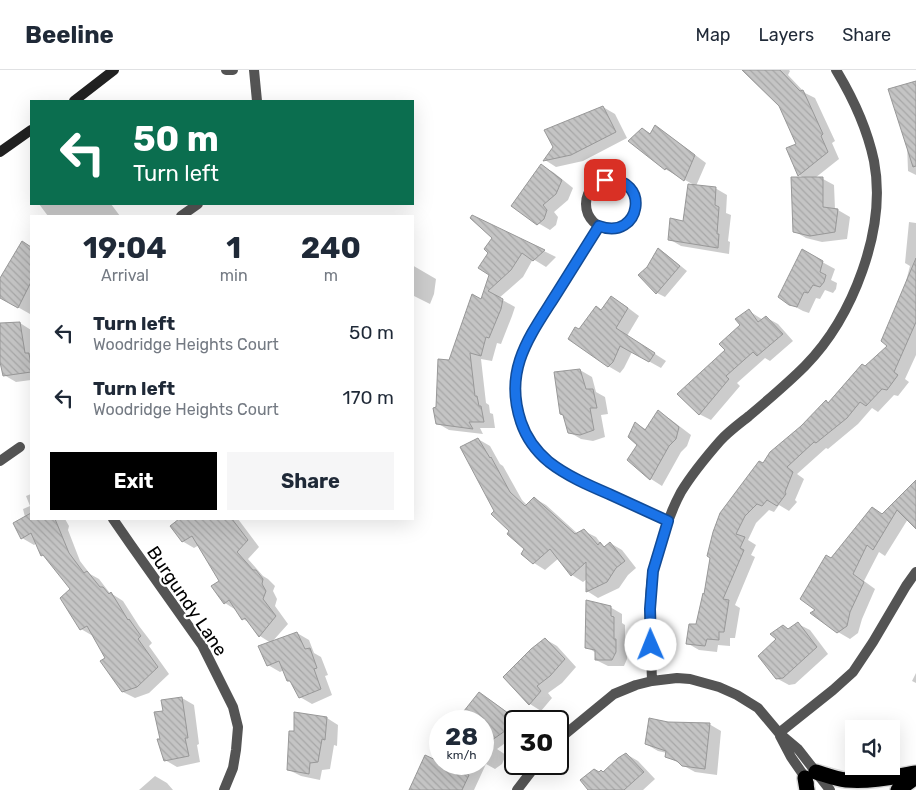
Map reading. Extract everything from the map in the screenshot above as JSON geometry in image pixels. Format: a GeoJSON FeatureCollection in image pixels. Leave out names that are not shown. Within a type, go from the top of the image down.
{"type":"FeatureCollection","features":[{"type":"Feature","properties":{"kind":"highway"},"geometry":{"type":"LineString","coordinates":[[811,782],[884,779],[916,773]]}},
{"type":"Feature","properties":{"kind":"highway"},"geometry":{"type":"LineString","coordinates":[[898,790],[916,777]]}},
{"type":"Feature","properties":{"kind":"street"},"geometry":{"type":"LineString","coordinates":[[75,100],[114,70]]}},
{"type":"Feature","properties":{"kind":"street"},"geometry":{"type":"LineString","coordinates":[[226,70],[233,70]]}},
{"type":"Feature","properties":{"kind":"street"},"geometry":{"type":"LineString","coordinates":[[254,70],[257,100]]}},
{"type":"Feature","properties":{"kind":"street"},"geometry":{"type":"LineString","coordinates":[[652,680],[650,609],[653,571],[668,521],[681,493],[721,440],[788,382],[807,364],[829,338],[859,282],[875,220],[874,161],[856,106],[836,70]]}},
{"type":"Feature","properties":{"kind":"street"},"geometry":{"type":"LineString","coordinates":[[0,152],[30,131]]}},
{"type":"Feature","properties":{"kind":"street"},"geometry":{"type":"LineString","coordinates":[[614,179],[622,181],[633,191],[636,200],[633,216],[627,223],[616,228],[607,229],[599,226],[592,220],[587,211],[586,202],[588,194],[593,187],[605,180],[614,179]]}},
{"type":"Feature","properties":{"kind":"street"},"geometry":{"type":"LineString","coordinates":[[182,215],[197,205]]}},
{"type":"Feature","properties":{"kind":"street"},"geometry":{"type":"LineString","coordinates":[[599,226],[527,340],[515,378],[517,411],[524,430],[534,447],[547,461],[579,481],[668,521]]}},
{"type":"Feature","properties":{"kind":"street"},"geometry":{"type":"LineString","coordinates":[[0,461],[20,447]]}},
{"type":"Feature","properties":{"kind":"street","name":"Burgundy Lane"},"geometry":{"type":"LineString","coordinates":[[114,520],[202,645],[233,707],[238,727],[236,750],[233,768],[224,790]]}},
{"type":"Feature","properties":{"kind":"street"},"geometry":{"type":"LineString","coordinates":[[779,733],[853,672],[916,572]]}},
{"type":"Feature","properties":{"kind":"street"},"geometry":{"type":"LineString","coordinates":[[569,731],[614,694],[652,680],[690,679],[719,687],[758,708],[779,733],[798,749],[811,782],[830,790]]}},
{"type":"Feature","properties":{"kind":"street"},"geometry":{"type":"LineString","coordinates":[[517,790],[529,775]]}},
{"type":"Feature","properties":{"kind":"building"},"geometry":{"type":"Polygon","coordinates":[[[742,70],[780,70],[800,91],[803,90],[823,134],[821,136],[828,152],[798,176],[786,148],[796,144],[779,106],[742,70]]]}},
{"type":"Feature","properties":{"kind":"building"},"geometry":{"type":"Polygon","coordinates":[[[916,81],[916,166],[913,167],[888,89],[916,81]]]}},
{"type":"Feature","properties":{"kind":"building"},"geometry":{"type":"Polygon","coordinates":[[[603,106],[616,132],[571,155],[543,161],[553,147],[544,130],[603,106]]]}},
{"type":"Feature","properties":{"kind":"building"},"geometry":{"type":"Polygon","coordinates":[[[655,125],[695,155],[684,181],[666,168],[665,170],[628,141],[642,128],[650,134],[655,125]]]}},
{"type":"Feature","properties":{"kind":"building"},"geometry":{"type":"Polygon","coordinates":[[[541,164],[562,180],[556,194],[543,205],[547,210],[544,219],[537,225],[511,206],[541,164]]]}},
{"type":"Feature","properties":{"kind":"building"},"geometry":{"type":"Polygon","coordinates":[[[791,177],[823,177],[823,207],[838,209],[835,232],[810,236],[793,232],[791,177]]]}},
{"type":"Feature","properties":{"kind":"building"},"geometry":{"type":"Polygon","coordinates":[[[688,184],[716,187],[715,205],[719,207],[718,248],[668,240],[670,218],[683,221],[688,184]]]}},
{"type":"Feature","properties":{"kind":"building"},"geometry":{"type":"Polygon","coordinates":[[[472,215],[545,250],[533,261],[522,253],[511,270],[488,291],[503,299],[489,338],[486,337],[481,356],[470,353],[475,396],[477,396],[479,406],[481,406],[484,422],[469,422],[473,429],[436,424],[433,408],[436,407],[438,359],[449,360],[472,294],[481,299],[489,275],[478,268],[488,253],[484,249],[492,238],[470,218],[472,215]]]}},
{"type":"Feature","properties":{"kind":"building"},"geometry":{"type":"Polygon","coordinates":[[[22,241],[30,246],[30,284],[18,308],[0,298],[0,278],[22,241]]]}},
{"type":"Feature","properties":{"kind":"building"},"geometry":{"type":"Polygon","coordinates":[[[658,248],[680,266],[656,294],[638,275],[647,267],[658,248]]]}},
{"type":"Feature","properties":{"kind":"building"},"geometry":{"type":"Polygon","coordinates":[[[802,249],[823,261],[820,272],[826,275],[820,287],[813,285],[808,293],[804,292],[797,307],[789,305],[778,297],[802,249]]]}},
{"type":"Feature","properties":{"kind":"building"},"geometry":{"type":"Polygon","coordinates":[[[916,258],[916,322],[894,372],[898,375],[887,390],[882,389],[866,406],[860,402],[847,418],[816,443],[814,442],[787,467],[793,472],[785,492],[786,494],[777,506],[767,500],[762,506],[757,504],[745,516],[736,534],[745,537],[740,548],[744,550],[723,599],[729,600],[724,632],[719,632],[719,640],[707,639],[705,646],[686,644],[689,624],[696,624],[704,594],[710,558],[707,556],[720,513],[759,461],[763,463],[770,452],[801,426],[826,400],[828,403],[862,364],[865,366],[887,346],[881,341],[916,258]]]}},
{"type":"Feature","properties":{"kind":"building"},"geometry":{"type":"Polygon","coordinates":[[[611,296],[628,308],[616,328],[655,353],[649,362],[620,346],[613,362],[608,367],[568,339],[575,327],[579,329],[596,306],[601,310],[611,296]]]}},
{"type":"Feature","properties":{"kind":"building"},"geometry":{"type":"Polygon","coordinates":[[[749,309],[758,322],[766,316],[783,334],[757,356],[753,352],[726,376],[729,379],[699,415],[677,394],[725,350],[719,344],[740,325],[735,319],[749,309]]]}},
{"type":"Feature","properties":{"kind":"building"},"geometry":{"type":"Polygon","coordinates":[[[20,322],[25,353],[29,353],[30,372],[3,376],[0,362],[0,323],[20,322]]]}},
{"type":"Feature","properties":{"kind":"building"},"geometry":{"type":"Polygon","coordinates":[[[580,369],[586,389],[593,389],[597,408],[590,408],[594,430],[580,435],[568,433],[563,415],[560,414],[554,372],[580,369]]]}},
{"type":"Feature","properties":{"kind":"building"},"geometry":{"type":"Polygon","coordinates":[[[658,410],[679,427],[676,439],[669,446],[650,480],[627,460],[637,445],[628,437],[635,422],[645,430],[658,410]]]}},
{"type":"Feature","properties":{"kind":"building"},"geometry":{"type":"Polygon","coordinates":[[[478,438],[510,492],[525,506],[534,497],[575,534],[584,529],[598,545],[600,542],[604,547],[610,542],[625,561],[616,568],[607,582],[586,592],[586,562],[571,576],[550,549],[533,564],[521,554],[524,549],[507,534],[509,531],[491,514],[494,511],[460,447],[478,438]]]}},
{"type":"Feature","properties":{"kind":"building"},"geometry":{"type":"Polygon","coordinates":[[[916,480],[916,529],[897,510],[873,550],[867,545],[853,574],[864,582],[850,612],[847,626],[837,633],[810,613],[815,610],[800,599],[826,555],[831,558],[872,507],[882,514],[916,480]]]}},
{"type":"Feature","properties":{"kind":"building"},"geometry":{"type":"Polygon","coordinates":[[[30,514],[30,520],[55,520],[69,553],[84,573],[87,571],[100,587],[103,587],[109,594],[111,592],[128,620],[141,636],[138,639],[158,667],[137,687],[122,692],[100,661],[105,658],[87,626],[80,630],[60,598],[70,589],[43,555],[41,556],[31,533],[21,539],[13,523],[30,514]]]}},
{"type":"Feature","properties":{"kind":"building"},"geometry":{"type":"Polygon","coordinates":[[[178,520],[233,520],[248,540],[237,552],[263,579],[262,584],[266,591],[263,599],[276,616],[259,637],[245,618],[242,620],[229,600],[224,604],[211,586],[219,581],[192,536],[182,542],[170,526],[178,520]]]}},
{"type":"Feature","properties":{"kind":"building"},"geometry":{"type":"Polygon","coordinates":[[[586,600],[611,606],[611,616],[614,617],[614,639],[616,639],[616,652],[612,660],[595,660],[595,650],[585,648],[586,600]]]}},
{"type":"Feature","properties":{"kind":"building"},"geometry":{"type":"Polygon","coordinates":[[[798,622],[817,647],[783,678],[776,679],[758,656],[776,639],[770,634],[783,625],[788,629],[798,622]]]}},
{"type":"Feature","properties":{"kind":"building"},"geometry":{"type":"Polygon","coordinates":[[[297,632],[305,649],[310,648],[317,668],[314,669],[321,689],[299,698],[290,681],[287,681],[279,661],[267,666],[258,646],[297,632]]]}},
{"type":"Feature","properties":{"kind":"building"},"geometry":{"type":"Polygon","coordinates":[[[545,638],[565,659],[550,676],[537,686],[541,691],[529,705],[503,677],[545,638]]]}},
{"type":"Feature","properties":{"kind":"building"},"geometry":{"type":"Polygon","coordinates":[[[479,692],[504,710],[504,732],[494,739],[494,710],[465,710],[479,692]]]}},
{"type":"Feature","properties":{"kind":"building"},"geometry":{"type":"Polygon","coordinates":[[[182,697],[188,738],[185,738],[189,756],[164,761],[157,739],[160,739],[154,712],[163,711],[161,700],[182,697]]]}},
{"type":"Feature","properties":{"kind":"building"},"geometry":{"type":"Polygon","coordinates":[[[294,712],[327,717],[325,740],[322,739],[318,762],[310,763],[309,774],[287,770],[289,731],[294,731],[294,712]]]}},
{"type":"Feature","properties":{"kind":"building"},"geometry":{"type":"Polygon","coordinates":[[[649,718],[668,722],[710,723],[705,769],[682,766],[677,761],[665,757],[666,751],[645,744],[649,718]]]}},
{"type":"Feature","properties":{"kind":"building"},"geometry":{"type":"Polygon","coordinates":[[[626,753],[644,772],[624,790],[588,790],[580,780],[594,769],[603,772],[626,753]]]}},
{"type":"Feature","properties":{"kind":"building"},"geometry":{"type":"Polygon","coordinates":[[[425,755],[429,757],[429,775],[469,775],[462,790],[409,790],[425,755]]]}},
{"type":"Feature","properties":{"kind":"route"},"geometry":{"type":"LineString","coordinates":[[605,180],[614,179],[622,181],[633,191],[636,208],[633,216],[627,223],[616,228],[607,229],[599,226],[527,340],[515,378],[515,398],[517,411],[524,430],[534,447],[547,461],[579,481],[668,521],[653,571],[650,609],[651,645]]}}]}
